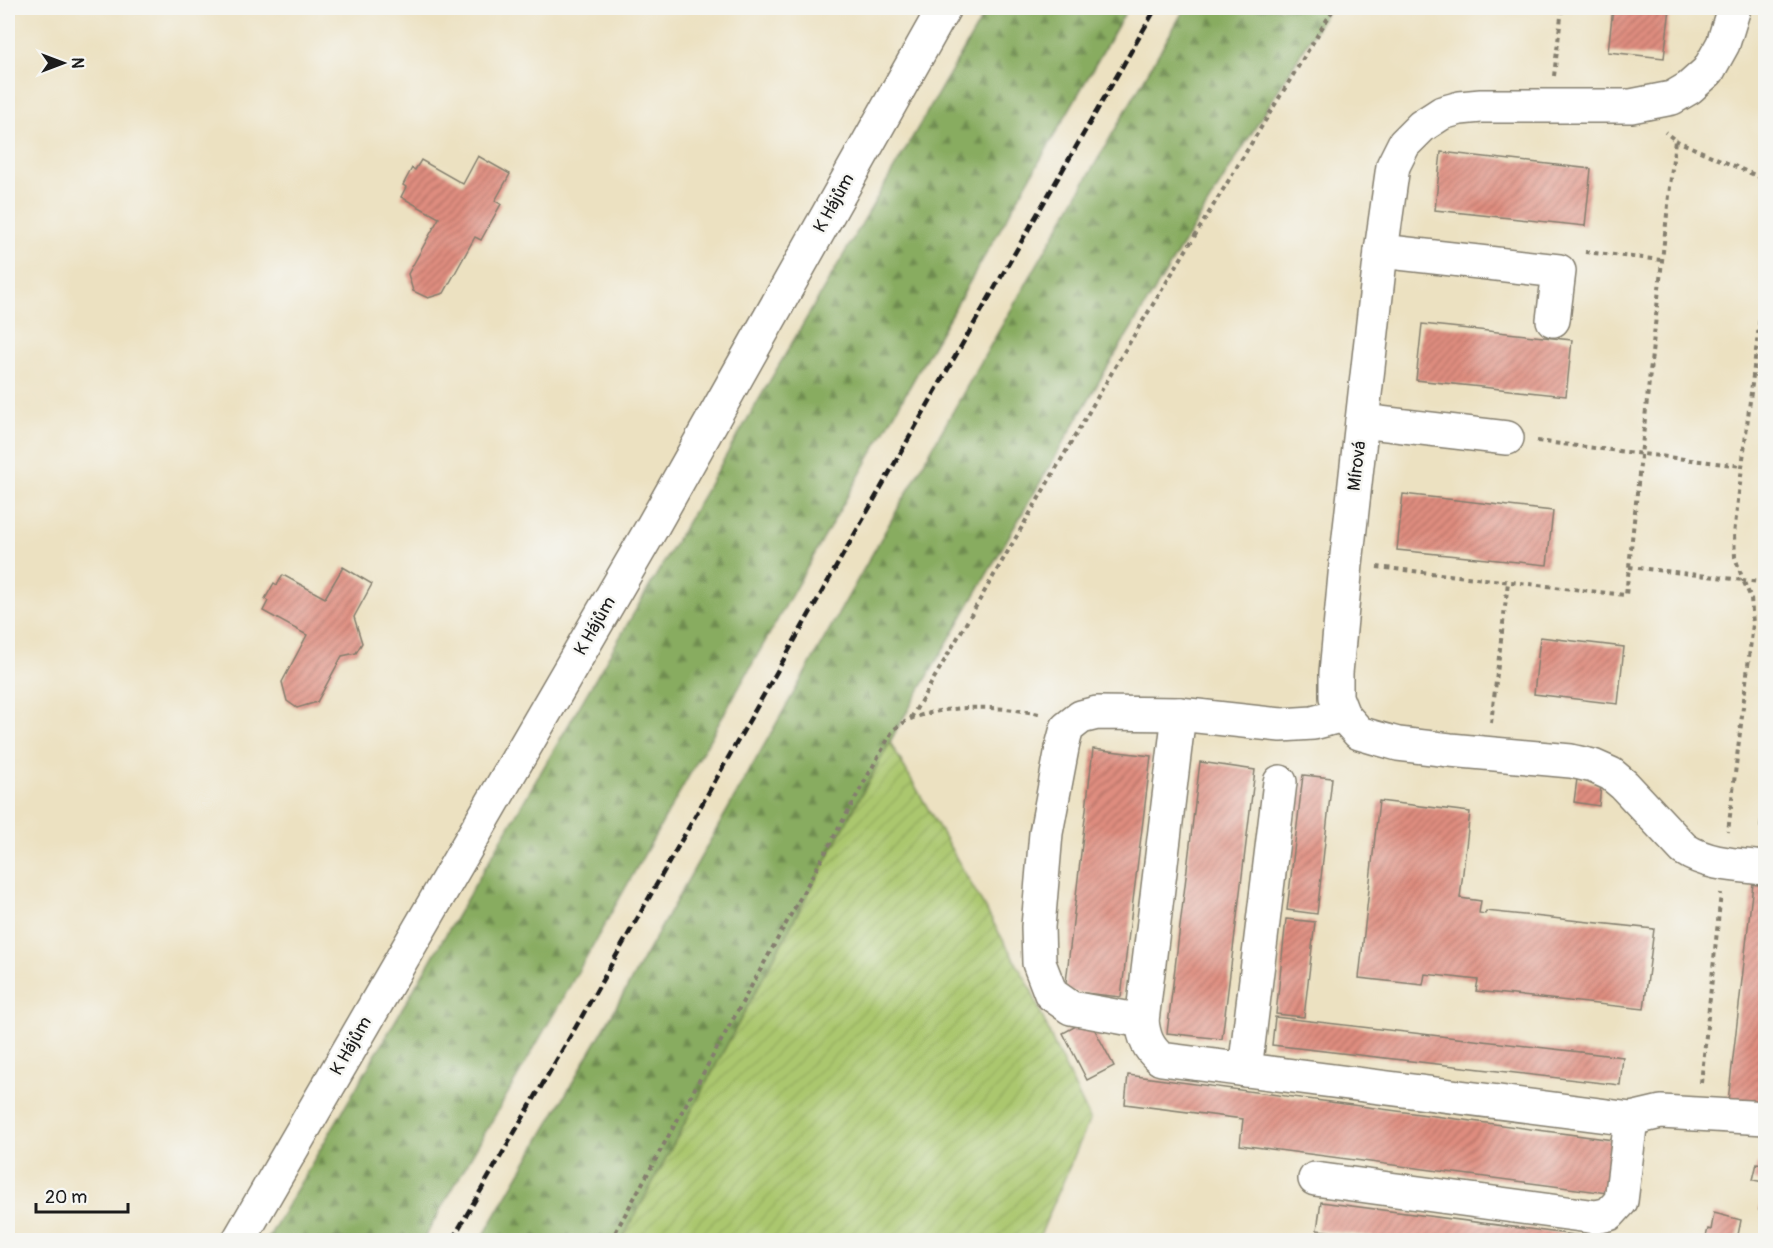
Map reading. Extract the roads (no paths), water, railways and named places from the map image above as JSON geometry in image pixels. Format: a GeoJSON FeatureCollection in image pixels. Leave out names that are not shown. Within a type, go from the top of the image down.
{"type":"FeatureCollection","features":[{"type":"Feature","properties":{"kind":"street","name":"K Hájům"},"geometry":{"type":"LineString","coordinates":[[239,1240],[648,534],[944,8]]}},
{"type":"Feature","properties":{"kind":"street","name":"Mírová"},"geometry":{"type":"LineString","coordinates":[[1342,716],[1336,698],[1336,672],[1346,564],[1381,250],[1393,166],[1404,144],[1422,126],[1442,113],[1460,108],[1631,106],[1672,98],[1689,88],[1708,70],[1722,44],[1734,8]]}},
{"type":"Feature","properties":{"kind":"street"},"geometry":{"type":"LineString","coordinates":[[1381,250],[1559,271],[1553,320]]}},
{"type":"Feature","properties":{"kind":"street"},"geometry":{"type":"LineString","coordinates":[[1362,421],[1507,438]]}},
{"type":"Feature","properties":{"kind":"street"},"geometry":{"type":"LineString","coordinates":[[1142,1021],[1071,1008],[1051,994],[1039,963],[1038,927],[1046,833],[1063,743],[1067,728],[1081,717],[1097,712],[1179,714],[1281,725],[1314,723],[1342,716],[1359,733],[1398,744],[1571,761],[1593,766],[1611,774],[1624,785],[1684,849],[1693,855],[1724,864],[1766,868]]}},
{"type":"Feature","properties":{"kind":"street"},"geometry":{"type":"LineString","coordinates":[[1179,714],[1142,1021],[1144,1036],[1150,1049],[1161,1059],[1631,1119],[1661,1112],[1766,1118]]}},
{"type":"Feature","properties":{"kind":"street"},"geometry":{"type":"LineString","coordinates":[[1245,1070],[1280,782]]}},
{"type":"Feature","properties":{"kind":"street"},"geometry":{"type":"LineString","coordinates":[[1315,1179],[1596,1217],[1610,1214],[1621,1201],[1631,1119]]}},
{"type":"Feature","properties":{"kind":"railway"},"geometry":{"type":"LineString","coordinates":[[452,1240],[581,1018],[952,362],[1156,8]]}}]}
